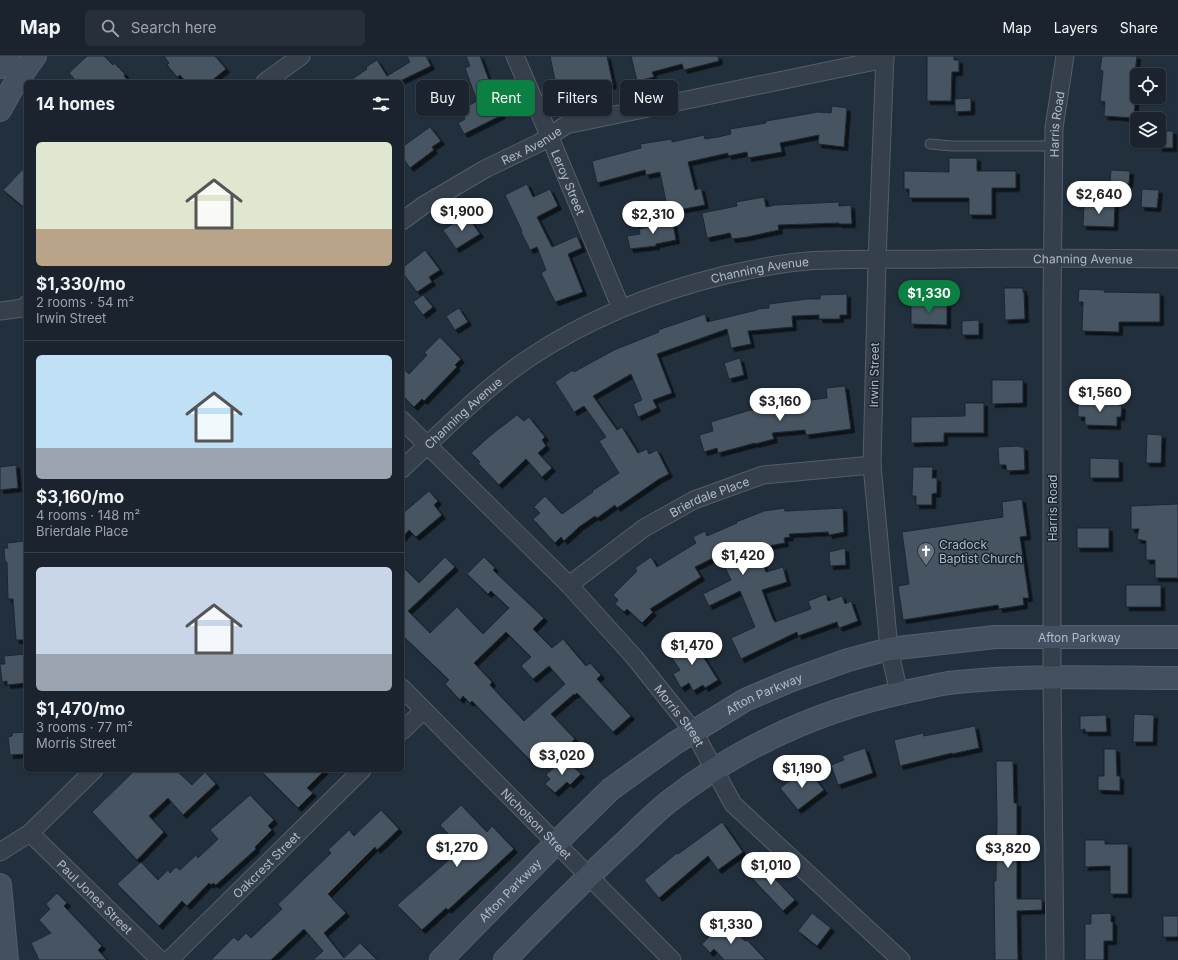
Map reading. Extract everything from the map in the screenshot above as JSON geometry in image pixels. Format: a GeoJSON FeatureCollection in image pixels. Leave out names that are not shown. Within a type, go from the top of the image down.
{"type":"FeatureCollection","features":[{"type":"Feature","properties":{"kind":"street"},"geometry":{"type":"LineString","coordinates":[[0,67],[8,56]]}},
{"type":"Feature","properties":{"kind":"street"},"geometry":{"type":"LineString","coordinates":[[0,110],[14,84],[35,56]]}},
{"type":"Feature","properties":{"kind":"street"},"geometry":{"type":"LineString","coordinates":[[268,80],[301,56]]}},
{"type":"Feature","properties":{"kind":"street","name":"Leroy Street"},"geometry":{"type":"LineString","coordinates":[[515,56],[550,135],[621,308]]}},
{"type":"Feature","properties":{"kind":"street","name":"Harris Road"},"geometry":{"type":"LineString","coordinates":[[1055,960],[1052,678],[1052,258],[1054,128],[1065,56]]}},
{"type":"Feature","properties":{"kind":"street","name":"Rex Avenue"},"geometry":{"type":"LineString","coordinates":[[404,220],[424,205],[485,169],[539,143],[566,125],[885,58]]}},
{"type":"Feature","properties":{"kind":"street","name":"Irwin Street"},"geometry":{"type":"LineString","coordinates":[[885,58],[877,260],[872,465],[889,649],[899,693]]}},
{"type":"Feature","properties":{"kind":"street","name":"Channing Avenue"},"geometry":{"type":"LineString","coordinates":[[404,467],[486,391],[528,359],[568,334],[621,308],[651,296],[696,282],[753,268],[807,261],[1052,258],[1178,259]]}},
{"type":"Feature","properties":{"kind":"street"},"geometry":{"type":"LineString","coordinates":[[0,311],[24,308]]}},
{"type":"Feature","properties":{"kind":"street","name":"Morris Street"},"geometry":{"type":"LineString","coordinates":[[404,422],[569,585],[635,658],[694,732],[713,770],[733,804],[901,960]]}},
{"type":"Feature","properties":{"kind":"street","name":"Brierdale Place"},"geometry":{"type":"LineString","coordinates":[[569,585],[644,528],[694,500],[763,475],[872,465]]}},
{"type":"Feature","properties":{"kind":"street","name":"Afton Parkway"},"geometry":{"type":"LineString","coordinates":[[440,960],[556,842],[611,790],[694,732],[745,700],[792,680],[848,660],[889,649],[995,637],[1178,637]]}},
{"type":"Feature","properties":{"kind":"street"},"geometry":{"type":"LineString","coordinates":[[505,960],[588,876],[669,801],[713,770],[751,748],[790,729],[844,707],[899,693],[947,684],[998,679],[1178,678]]}},
{"type":"Feature","properties":{"kind":"street","name":"Nicholson Street"},"geometry":{"type":"LineString","coordinates":[[404,690],[672,960]]}},
{"type":"Feature","properties":{"kind":"street"},"geometry":{"type":"LineString","coordinates":[[404,729],[424,710]]}},
{"type":"Feature","properties":{"kind":"street"},"geometry":{"type":"LineString","coordinates":[[0,852],[30,834],[92,772]]}},
{"type":"Feature","properties":{"kind":"street","name":"Oakcrest Street"},"geometry":{"type":"LineString","coordinates":[[169,960],[360,772]]}},
{"type":"Feature","properties":{"kind":"street","name":"Paul Jones Street"},"geometry":{"type":"LineString","coordinates":[[30,834],[160,960]]}},
{"type":"Feature","properties":{"kind":"street"},"geometry":{"type":"LineString","coordinates":[[0,885],[6,960]]}},
{"type":"Feature","properties":{"kind":"lane"},"geometry":{"type":"LineString","coordinates":[[930,144],[952,146],[1054,146]]}},
{"type":"Feature","properties":{"kind":"building"},"geometry":{"type":"Polygon","coordinates":[[[87,56],[104,56],[125,74],[124,76],[128,80],[75,80],[69,73],[87,56]]]}},
{"type":"Feature","properties":{"kind":"building"},"geometry":{"type":"Polygon","coordinates":[[[164,56],[215,56],[226,69],[212,80],[184,80],[180,75],[177,77],[167,65],[169,63],[164,56]]]}},
{"type":"Feature","properties":{"kind":"building"},"geometry":{"type":"Polygon","coordinates":[[[407,56],[426,56],[431,66],[402,80],[351,80],[377,60],[387,76],[410,62],[407,56]]]}},
{"type":"Feature","properties":{"kind":"building"},"geometry":{"type":"Polygon","coordinates":[[[466,56],[480,56],[489,80],[477,80],[477,101],[465,68],[470,66],[466,56]]]}},
{"type":"Feature","properties":{"kind":"building"},"geometry":{"type":"Polygon","coordinates":[[[550,56],[607,56],[612,80],[555,80],[550,56]]]}},
{"type":"Feature","properties":{"kind":"building"},"geometry":{"type":"Polygon","coordinates":[[[631,56],[718,56],[719,61],[684,70],[682,64],[652,72],[654,77],[637,80],[631,56]]]}},
{"type":"Feature","properties":{"kind":"building"},"geometry":{"type":"Polygon","coordinates":[[[927,56],[954,56],[954,60],[959,60],[959,72],[952,72],[951,101],[927,101],[927,56]]]}},
{"type":"Feature","properties":{"kind":"building"},"geometry":{"type":"Polygon","coordinates":[[[1102,56],[1137,56],[1136,68],[1130,68],[1130,104],[1135,104],[1134,112],[1130,112],[1130,118],[1104,116],[1105,102],[1100,101],[1103,71],[1100,70],[1102,56]]]}},
{"type":"Feature","properties":{"kind":"building"},"geometry":{"type":"Polygon","coordinates":[[[971,98],[971,111],[955,112],[955,99],[971,98]]]}},
{"type":"Feature","properties":{"kind":"building"},"geometry":{"type":"Polygon","coordinates":[[[477,101],[477,116],[500,116],[464,134],[458,123],[465,119],[463,116],[469,116],[469,105],[477,101]]]}},
{"type":"Feature","properties":{"kind":"building"},"geometry":{"type":"Polygon","coordinates":[[[832,106],[847,108],[844,147],[818,144],[819,135],[780,143],[782,152],[748,158],[747,152],[728,156],[728,153],[688,162],[695,190],[701,188],[705,205],[668,212],[660,172],[646,175],[645,170],[597,183],[592,161],[641,148],[640,144],[672,139],[672,142],[704,135],[705,139],[718,137],[731,134],[730,129],[766,123],[766,121],[818,112],[831,113],[832,106]]]}},
{"type":"Feature","properties":{"kind":"building"},"geometry":{"type":"Polygon","coordinates":[[[430,127],[441,141],[432,147],[434,150],[410,168],[404,160],[404,146],[430,127]]]}},
{"type":"Feature","properties":{"kind":"building"},"geometry":{"type":"Polygon","coordinates":[[[1166,131],[1173,131],[1173,148],[1166,148],[1166,131]]]}},
{"type":"Feature","properties":{"kind":"building"},"geometry":{"type":"Polygon","coordinates":[[[949,158],[977,158],[977,171],[1016,171],[1016,188],[992,188],[992,215],[969,215],[969,198],[909,198],[909,189],[904,189],[904,171],[949,172],[949,158]]]}},
{"type":"Feature","properties":{"kind":"building"},"geometry":{"type":"Polygon","coordinates":[[[24,168],[24,207],[3,190],[24,168]]]}},
{"type":"Feature","properties":{"kind":"building"},"geometry":{"type":"Polygon","coordinates":[[[1111,170],[1130,171],[1129,184],[1110,183],[1111,170]]]}},
{"type":"Feature","properties":{"kind":"building"},"geometry":{"type":"Polygon","coordinates":[[[527,184],[533,197],[550,189],[558,206],[537,217],[552,247],[577,236],[582,248],[568,254],[583,292],[555,302],[541,273],[546,270],[537,247],[530,250],[505,195],[527,184]]]}},
{"type":"Feature","properties":{"kind":"building"},"geometry":{"type":"Polygon","coordinates":[[[1142,189],[1159,190],[1157,208],[1141,207],[1142,189]]]}},
{"type":"Feature","properties":{"kind":"building"},"geometry":{"type":"Polygon","coordinates":[[[764,197],[766,207],[775,205],[839,202],[839,206],[851,205],[852,224],[778,225],[779,230],[747,237],[732,239],[730,233],[707,238],[702,213],[737,206],[736,202],[764,197]]]}},
{"type":"Feature","properties":{"kind":"building"},"geometry":{"type":"Polygon","coordinates":[[[1084,203],[1115,204],[1114,227],[1083,226],[1084,203]]]}},
{"type":"Feature","properties":{"kind":"building"},"geometry":{"type":"Polygon","coordinates":[[[467,215],[480,234],[456,249],[443,230],[467,215]]]}},
{"type":"Feature","properties":{"kind":"building"},"geometry":{"type":"Polygon","coordinates":[[[672,218],[676,240],[656,244],[656,246],[630,249],[627,236],[640,234],[639,229],[652,226],[651,222],[672,218]]]}},
{"type":"Feature","properties":{"kind":"building"},"geometry":{"type":"Polygon","coordinates":[[[425,250],[440,270],[429,277],[432,282],[417,292],[404,275],[404,266],[425,250]]]}},
{"type":"Feature","properties":{"kind":"building"},"geometry":{"type":"Polygon","coordinates":[[[1004,288],[1023,288],[1025,319],[1005,320],[1004,288]]]}},
{"type":"Feature","properties":{"kind":"building"},"geometry":{"type":"Polygon","coordinates":[[[1079,289],[1105,290],[1104,292],[1160,293],[1160,322],[1119,322],[1119,332],[1082,331],[1083,302],[1078,302],[1079,289]]]}},
{"type":"Feature","properties":{"kind":"building"},"geometry":{"type":"Polygon","coordinates":[[[847,294],[847,315],[840,315],[840,319],[819,319],[819,315],[792,316],[793,327],[748,331],[751,344],[731,348],[727,329],[657,354],[672,393],[653,400],[657,408],[638,417],[633,404],[642,400],[631,374],[593,396],[617,430],[622,427],[638,453],[647,449],[649,454],[657,450],[669,474],[659,479],[617,508],[615,505],[597,518],[595,516],[579,527],[564,541],[561,537],[555,543],[533,519],[540,513],[534,507],[545,496],[562,514],[619,473],[599,441],[606,437],[584,406],[574,412],[555,382],[573,370],[574,372],[614,350],[659,332],[658,330],[705,314],[707,322],[757,309],[769,308],[769,304],[807,299],[820,299],[820,295],[847,294]]]}},
{"type":"Feature","properties":{"kind":"building"},"geometry":{"type":"Polygon","coordinates":[[[423,295],[433,307],[423,315],[413,302],[423,295]]]}},
{"type":"Feature","properties":{"kind":"building"},"geometry":{"type":"Polygon","coordinates":[[[911,303],[947,303],[947,325],[911,324],[911,303]]]}},
{"type":"Feature","properties":{"kind":"building"},"geometry":{"type":"Polygon","coordinates":[[[459,308],[468,322],[455,330],[446,316],[459,308]]]}},
{"type":"Feature","properties":{"kind":"building"},"geometry":{"type":"Polygon","coordinates":[[[979,320],[979,335],[962,335],[962,321],[979,320]]]}},
{"type":"Feature","properties":{"kind":"building"},"geometry":{"type":"Polygon","coordinates":[[[440,337],[461,359],[455,365],[457,367],[424,401],[422,399],[414,407],[404,397],[404,370],[409,374],[427,355],[424,353],[440,337]]]}},
{"type":"Feature","properties":{"kind":"building"},"geometry":{"type":"Polygon","coordinates":[[[740,358],[744,375],[729,379],[724,363],[740,358]]]}},
{"type":"Feature","properties":{"kind":"building"},"geometry":{"type":"Polygon","coordinates":[[[992,380],[1023,380],[1023,403],[992,404],[992,380]]]}},
{"type":"Feature","properties":{"kind":"building"},"geometry":{"type":"Polygon","coordinates":[[[845,386],[851,429],[806,435],[805,430],[772,433],[774,439],[718,453],[717,448],[704,452],[699,435],[713,431],[711,422],[747,411],[778,404],[827,398],[826,388],[845,386]]]}},
{"type":"Feature","properties":{"kind":"building"},"geometry":{"type":"Polygon","coordinates":[[[1085,401],[1118,402],[1118,405],[1122,406],[1121,417],[1117,417],[1117,426],[1085,425],[1085,417],[1078,417],[1078,404],[1085,404],[1085,401]]]}},
{"type":"Feature","properties":{"kind":"building"},"geometry":{"type":"Polygon","coordinates":[[[965,403],[984,403],[984,433],[944,433],[944,442],[911,443],[911,417],[965,416],[965,403]]]}},
{"type":"Feature","properties":{"kind":"building"},"geometry":{"type":"Polygon","coordinates":[[[517,415],[524,421],[529,417],[545,437],[542,440],[546,446],[538,453],[552,468],[542,477],[526,459],[499,485],[478,463],[480,462],[471,453],[517,415]]]}},
{"type":"Feature","properties":{"kind":"building"},"geometry":{"type":"Polygon","coordinates":[[[1147,434],[1162,435],[1161,463],[1146,463],[1147,434]]]}},
{"type":"Feature","properties":{"kind":"building"},"geometry":{"type":"Polygon","coordinates":[[[998,447],[1024,447],[1025,470],[1007,471],[1006,465],[999,465],[998,447]]]}},
{"type":"Feature","properties":{"kind":"building"},"geometry":{"type":"Polygon","coordinates":[[[1090,458],[1119,459],[1119,478],[1090,478],[1090,458]]]}},
{"type":"Feature","properties":{"kind":"building"},"geometry":{"type":"Polygon","coordinates":[[[16,465],[18,488],[0,490],[0,467],[16,465]]]}},
{"type":"Feature","properties":{"kind":"building"},"geometry":{"type":"Polygon","coordinates":[[[913,467],[933,467],[932,478],[937,478],[937,493],[932,494],[932,505],[916,505],[916,496],[912,496],[913,467]]]}},
{"type":"Feature","properties":{"kind":"building"},"geometry":{"type":"Polygon","coordinates":[[[429,491],[438,501],[434,505],[442,515],[416,537],[409,530],[404,536],[404,512],[429,491]]]}},
{"type":"Feature","properties":{"kind":"building","name":"Cradock Baptist Church"},"geometry":{"type":"Polygon","coordinates":[[[1022,499],[1027,536],[1020,537],[1029,598],[1023,598],[1024,605],[999,609],[998,605],[903,620],[898,586],[909,584],[902,532],[1003,517],[1002,502],[1022,499]]]}},
{"type":"Feature","properties":{"kind":"building"},"geometry":{"type":"Polygon","coordinates":[[[1178,504],[1178,578],[1155,578],[1155,560],[1146,560],[1146,541],[1137,539],[1139,529],[1131,529],[1131,506],[1178,504]]]}},
{"type":"Feature","properties":{"kind":"building"},"geometry":{"type":"Polygon","coordinates":[[[784,508],[785,511],[843,508],[844,532],[829,535],[828,532],[789,534],[790,537],[784,538],[785,543],[757,548],[766,572],[783,567],[787,582],[762,590],[773,619],[775,622],[811,609],[808,601],[826,594],[828,601],[842,596],[845,604],[851,601],[858,621],[839,628],[837,622],[798,636],[797,632],[741,659],[731,638],[755,627],[740,591],[709,606],[703,594],[731,580],[719,555],[695,567],[701,577],[650,609],[653,612],[642,623],[627,609],[624,612],[615,604],[618,600],[613,595],[637,571],[635,568],[651,557],[657,567],[696,543],[693,537],[705,531],[707,536],[764,511],[784,508]]]}},
{"type":"Feature","properties":{"kind":"building"},"geometry":{"type":"Polygon","coordinates":[[[1077,528],[1109,528],[1109,548],[1077,548],[1077,528]]]}},
{"type":"Feature","properties":{"kind":"building"},"geometry":{"type":"Polygon","coordinates":[[[24,541],[24,640],[16,640],[13,599],[8,599],[7,562],[5,562],[4,548],[8,548],[7,543],[24,541]]]}},
{"type":"Feature","properties":{"kind":"building"},"geometry":{"type":"Polygon","coordinates":[[[845,548],[846,565],[830,566],[829,552],[845,548]]]}},
{"type":"Feature","properties":{"kind":"building"},"geometry":{"type":"Polygon","coordinates":[[[445,557],[455,567],[408,611],[430,633],[457,607],[483,634],[509,608],[491,591],[488,594],[467,574],[484,557],[495,568],[493,570],[544,618],[533,629],[552,648],[563,639],[586,666],[590,663],[601,675],[597,679],[631,716],[613,732],[577,693],[575,695],[574,694],[551,714],[575,739],[557,756],[547,745],[530,760],[472,701],[470,703],[463,696],[460,700],[445,684],[449,680],[404,637],[404,568],[419,583],[445,557]],[[506,632],[474,663],[492,682],[490,685],[524,721],[565,684],[549,666],[533,679],[521,666],[531,657],[506,632]]]}},
{"type":"Feature","properties":{"kind":"building"},"geometry":{"type":"Polygon","coordinates":[[[1126,585],[1161,585],[1161,607],[1126,607],[1126,585]]]}},
{"type":"Feature","properties":{"kind":"building"},"geometry":{"type":"Polygon","coordinates":[[[691,637],[718,680],[705,688],[703,685],[693,691],[689,683],[681,688],[673,674],[680,670],[668,652],[691,637]]]}},
{"type":"Feature","properties":{"kind":"building"},"geometry":{"type":"Polygon","coordinates":[[[24,654],[24,683],[7,685],[7,681],[2,682],[0,664],[5,664],[4,656],[24,654]]]}},
{"type":"Feature","properties":{"kind":"building"},"geometry":{"type":"Polygon","coordinates":[[[1134,714],[1154,715],[1153,742],[1133,742],[1134,714]]]}},
{"type":"Feature","properties":{"kind":"building"},"geometry":{"type":"Polygon","coordinates":[[[1106,715],[1107,732],[1085,732],[1085,729],[1080,730],[1080,716],[1106,715]]]}},
{"type":"Feature","properties":{"kind":"building"},"geometry":{"type":"Polygon","coordinates":[[[975,726],[979,748],[900,766],[894,740],[923,733],[924,736],[975,726]]]}},
{"type":"Feature","properties":{"kind":"building"},"geometry":{"type":"Polygon","coordinates":[[[24,732],[24,754],[10,755],[8,737],[12,736],[12,733],[24,732]]]}},
{"type":"Feature","properties":{"kind":"building"},"geometry":{"type":"Polygon","coordinates":[[[865,748],[873,773],[838,785],[831,765],[844,760],[842,756],[865,748]]]}},
{"type":"Feature","properties":{"kind":"building"},"geometry":{"type":"Polygon","coordinates":[[[1104,749],[1116,749],[1117,776],[1120,776],[1120,791],[1098,790],[1098,776],[1104,776],[1104,749]]]}},
{"type":"Feature","properties":{"kind":"building"},"geometry":{"type":"Polygon","coordinates":[[[564,758],[581,774],[570,785],[567,782],[555,793],[545,784],[550,779],[546,775],[564,758]]]}},
{"type":"Feature","properties":{"kind":"building"},"geometry":{"type":"Polygon","coordinates":[[[996,761],[1013,761],[1014,803],[1017,803],[1017,899],[1042,899],[1042,910],[1017,911],[1018,960],[995,960],[994,881],[996,881],[996,761]]]}},
{"type":"Feature","properties":{"kind":"building"},"geometry":{"type":"Polygon","coordinates":[[[809,771],[824,790],[798,810],[780,788],[801,772],[803,775],[809,771]]]}},
{"type":"Feature","properties":{"kind":"building"},"geometry":{"type":"Polygon","coordinates":[[[133,772],[178,772],[192,785],[205,772],[216,784],[183,815],[168,798],[149,816],[164,832],[137,860],[92,812],[133,772]]]}},
{"type":"Feature","properties":{"kind":"building"},"geometry":{"type":"Polygon","coordinates":[[[262,772],[323,772],[307,788],[313,793],[298,808],[262,772]]]}},
{"type":"Feature","properties":{"kind":"building"},"geometry":{"type":"Polygon","coordinates":[[[250,795],[274,820],[268,826],[272,830],[255,847],[256,849],[216,885],[213,883],[211,885],[209,883],[187,906],[182,901],[159,926],[117,884],[141,862],[158,880],[168,870],[170,873],[176,867],[180,870],[196,855],[198,858],[218,839],[210,830],[250,795]]]}},
{"type":"Feature","properties":{"kind":"building"},"geometry":{"type":"Polygon","coordinates":[[[461,805],[487,832],[492,826],[514,849],[448,910],[446,908],[422,930],[397,905],[458,852],[455,848],[458,845],[440,825],[461,805]]]}},
{"type":"Feature","properties":{"kind":"building"},"geometry":{"type":"Polygon","coordinates":[[[381,810],[399,829],[377,850],[375,847],[328,894],[346,913],[324,933],[344,958],[360,943],[377,960],[313,960],[323,951],[304,929],[271,960],[211,960],[234,937],[238,941],[246,933],[251,938],[282,909],[278,904],[331,853],[328,850],[349,830],[354,836],[381,810]]]}},
{"type":"Feature","properties":{"kind":"building"},"geometry":{"type":"Polygon","coordinates":[[[722,822],[743,852],[718,870],[708,856],[659,898],[644,880],[677,853],[678,854],[722,822]]]}},
{"type":"Feature","properties":{"kind":"building"},"geometry":{"type":"Polygon","coordinates":[[[1085,840],[1105,840],[1105,844],[1128,844],[1128,894],[1110,894],[1110,866],[1085,867],[1085,840]]]}},
{"type":"Feature","properties":{"kind":"building"},"geometry":{"type":"Polygon","coordinates":[[[759,862],[795,900],[783,911],[747,873],[759,862]]]}},
{"type":"Feature","properties":{"kind":"building"},"geometry":{"type":"Polygon","coordinates":[[[57,893],[67,903],[64,906],[102,946],[98,950],[107,960],[39,960],[31,943],[51,933],[39,920],[50,909],[46,904],[57,893]]]}},
{"type":"Feature","properties":{"kind":"building"},"geometry":{"type":"Polygon","coordinates":[[[812,913],[831,928],[817,946],[798,931],[812,913]]]}},
{"type":"Feature","properties":{"kind":"building"},"geometry":{"type":"Polygon","coordinates":[[[1111,913],[1111,922],[1113,922],[1113,941],[1104,941],[1104,960],[1085,960],[1085,924],[1091,924],[1091,914],[1111,913]]]}},
{"type":"Feature","properties":{"kind":"building"},"geometry":{"type":"Polygon","coordinates":[[[1163,916],[1178,916],[1178,937],[1163,937],[1163,916]]]}},
{"type":"Feature","properties":{"kind":"building"},"geometry":{"type":"Polygon","coordinates":[[[725,921],[745,941],[747,940],[766,960],[724,960],[714,949],[710,953],[702,944],[725,921]]]}},
{"type":"Feature","properties":{"kind":"place","name":"Cradock Baptist Church"},"geometry":{"type":"Point","coordinates":[926,566]}}]}
